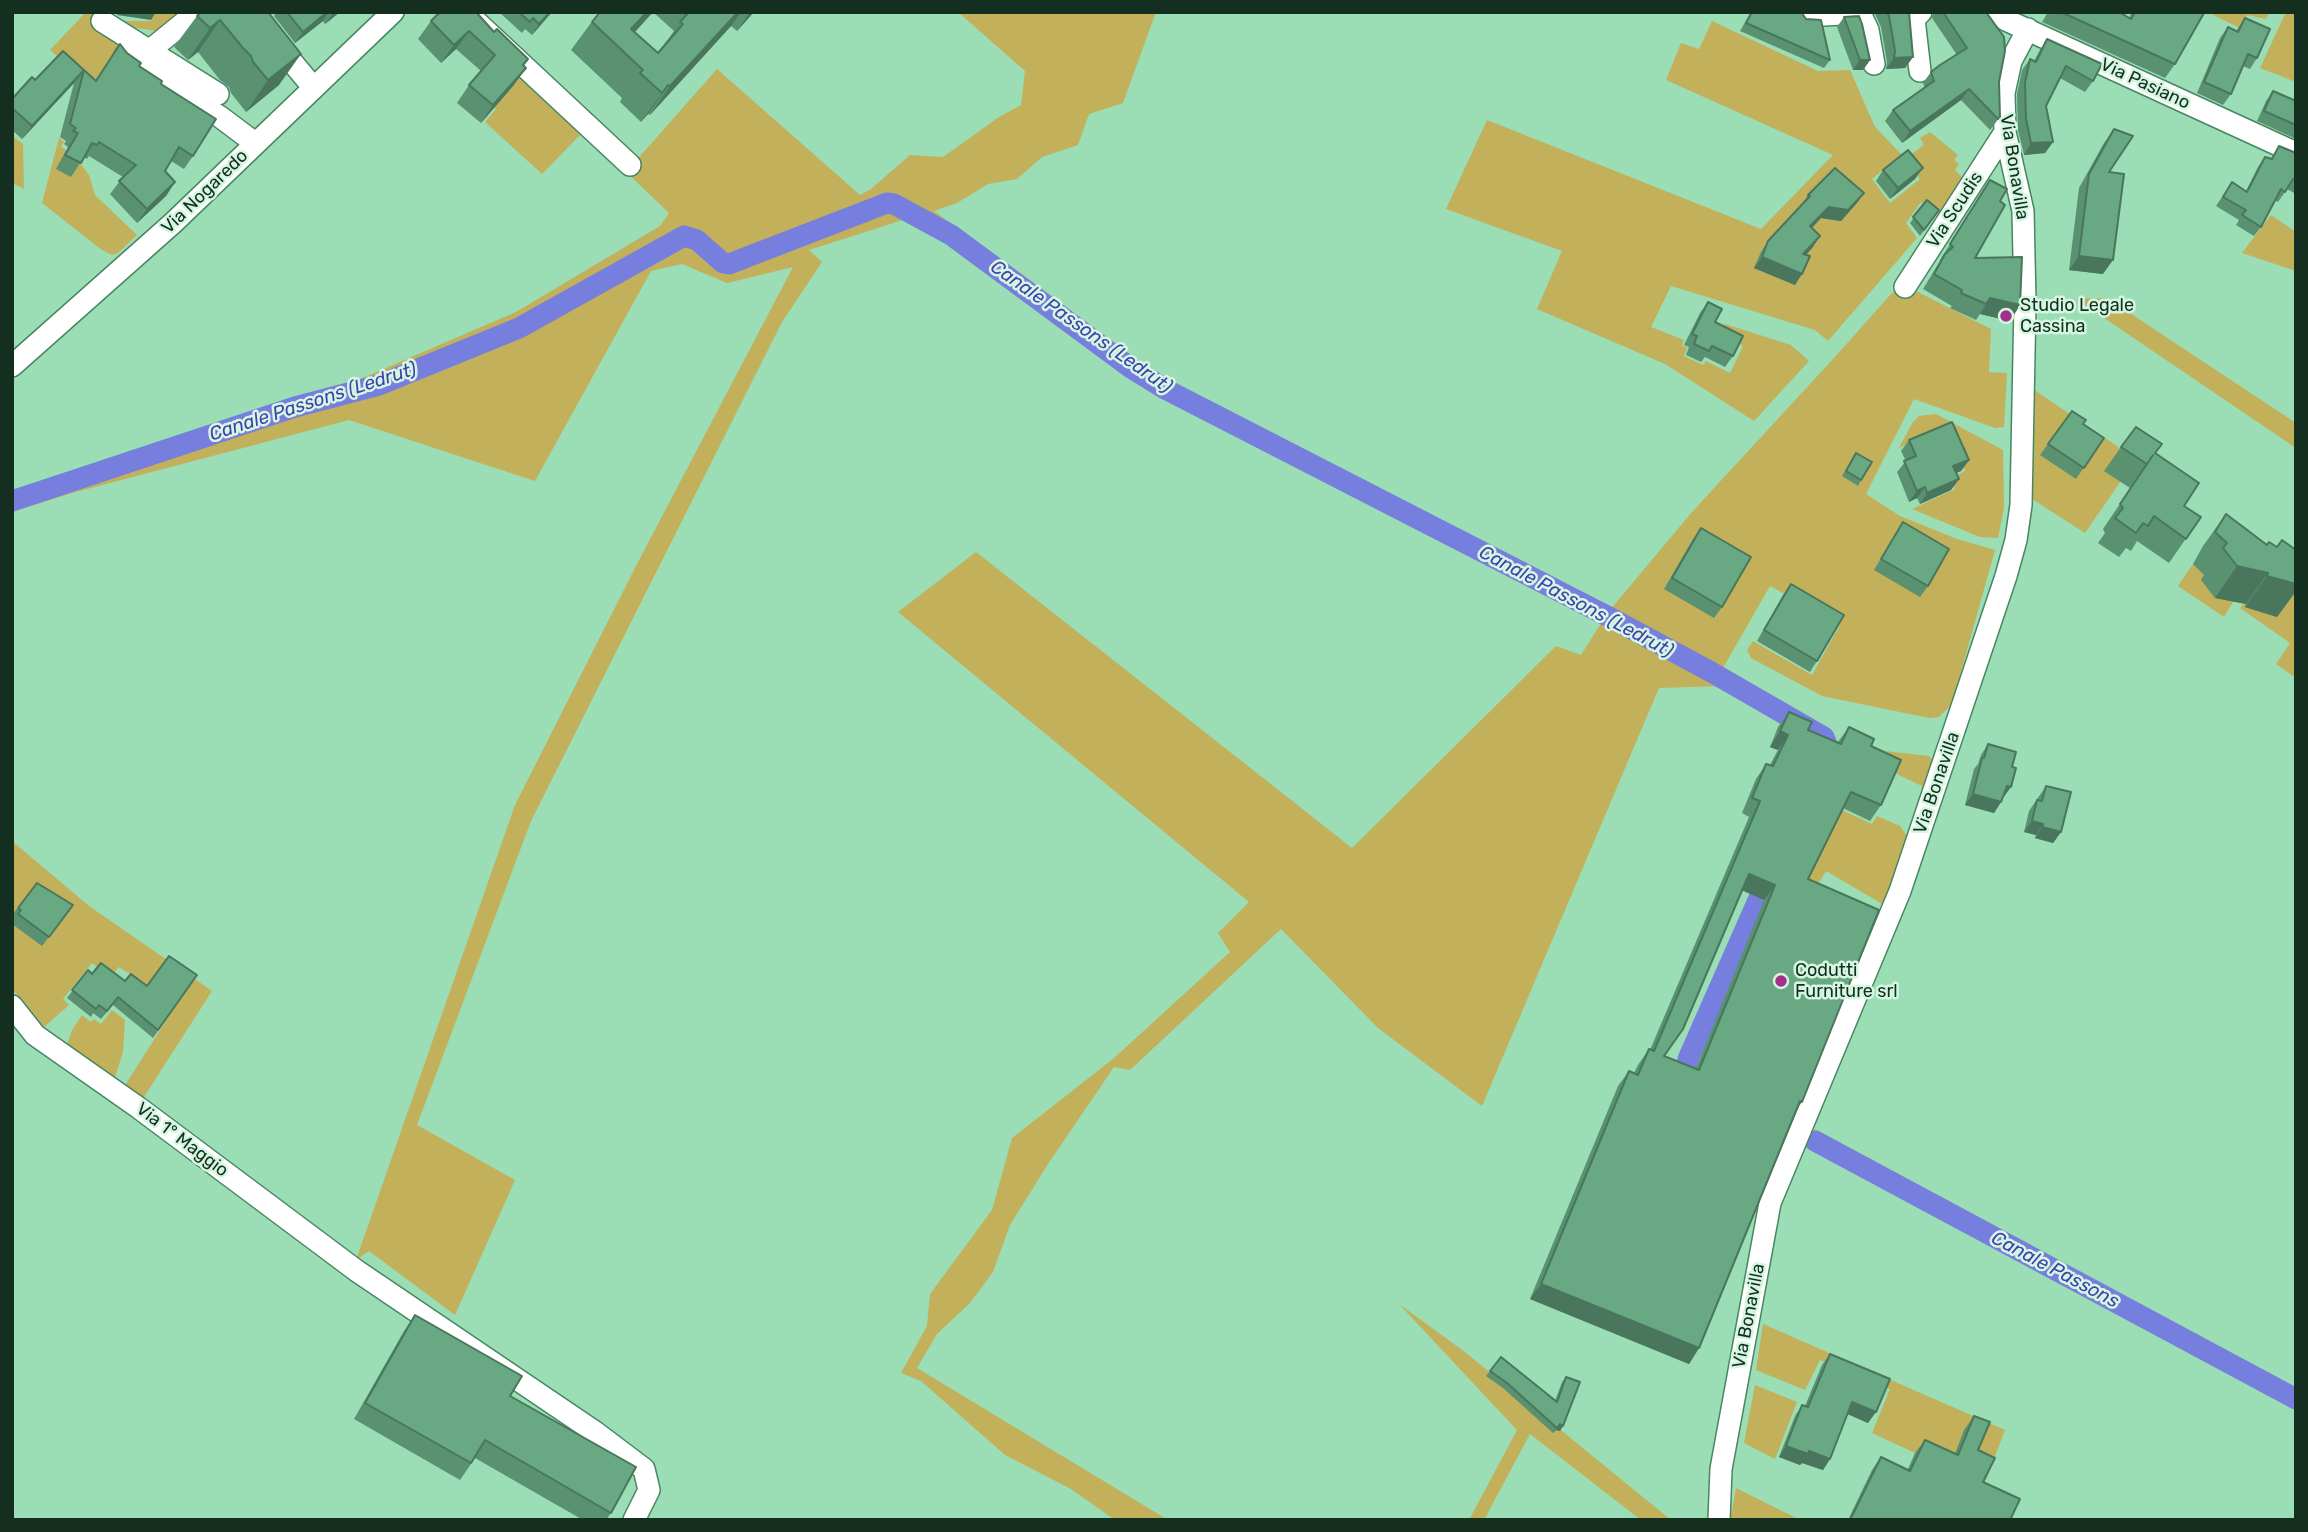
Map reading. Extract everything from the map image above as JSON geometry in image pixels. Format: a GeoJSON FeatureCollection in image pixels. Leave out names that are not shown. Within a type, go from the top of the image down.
{"type":"FeatureCollection","features":[{"type":"Feature","properties":{"kind":"street"},"geometry":{"type":"LineString","coordinates":[[149,51],[197,12]]}},
{"type":"Feature","properties":{"kind":"street"},"geometry":{"type":"LineString","coordinates":[[250,12],[313,87]]}},
{"type":"Feature","properties":{"kind":"street","name":"Via Nogaredo"},"geometry":{"type":"LineString","coordinates":[[12,366],[120,272],[393,12]]}},
{"type":"Feature","properties":{"kind":"street"},"geometry":{"type":"LineString","coordinates":[[466,12],[630,164]]}},
{"type":"Feature","properties":{"kind":"street"},"geometry":{"type":"LineString","coordinates":[[1802,12],[1806,16],[1860,13],[1868,30],[1874,64]]}},
{"type":"Feature","properties":{"kind":"street"},"geometry":{"type":"LineString","coordinates":[[1920,71],[1914,19],[1921,12]]}},
{"type":"Feature","properties":{"kind":"street","name":"Via Pasiano"},"geometry":{"type":"LineString","coordinates":[[1996,12],[2006,20],[2296,153]]}},
{"type":"Feature","properties":{"kind":"street"},"geometry":{"type":"LineString","coordinates":[[102,21],[218,94]]}},
{"type":"Feature","properties":{"kind":"street","name":"Via Bonavilla"},"geometry":{"type":"LineString","coordinates":[[1719,1520],[1721,1469],[1770,1203],[1900,891],[2016,540],[2021,505],[2025,303],[2023,211],[2005,132],[2004,93],[2011,61],[2028,29]]}},
{"type":"Feature","properties":{"kind":"street"},"geometry":{"type":"LineString","coordinates":[[125,56],[229,122],[255,143]]}},
{"type":"Feature","properties":{"kind":"street","name":"Via Scudis"},"geometry":{"type":"LineString","coordinates":[[1905,287],[2005,132]]}},
{"type":"Feature","properties":{"kind":"street","name":"Via 1° Maggio"},"geometry":{"type":"LineString","coordinates":[[12,1006],[35,1035],[139,1108],[357,1271],[595,1432],[643,1469],[649,1490],[634,1520]]}},
{"type":"Feature","properties":{"kind":"shaded area"},"geometry":{"type":"Polygon","coordinates":[[[86,12],[95,12],[98,28],[121,42],[85,97],[77,73],[50,50],[86,12]]]}},
{"type":"Feature","properties":{"kind":"shaded area"},"geometry":{"type":"Polygon","coordinates":[[[153,12],[187,12],[162,32],[132,27],[123,21],[151,21],[153,12]]]}},
{"type":"Feature","properties":{"kind":"shaded area"},"geometry":{"type":"Polygon","coordinates":[[[958,12],[1156,12],[1123,103],[1089,114],[1078,145],[1042,157],[1017,179],[988,184],[957,203],[934,211],[1171,384],[1610,610],[1692,512],[1892,293],[1914,290],[1991,329],[1989,372],[2007,373],[2004,427],[1995,428],[1914,399],[1866,494],[1900,516],[1957,539],[1995,550],[1952,704],[1939,717],[1929,718],[1822,696],[1751,658],[1747,650],[1753,641],[1812,675],[1840,625],[1770,586],[1723,668],[1753,685],[1659,688],[1482,1106],[1378,1028],[1281,929],[1130,1070],[1114,1067],[1010,1225],[993,1272],[970,1303],[937,1334],[917,1368],[1168,1520],[1115,1520],[1071,1489],[1005,1455],[921,1381],[901,1373],[927,1326],[930,1294],[992,1210],[1012,1138],[1113,1059],[1230,952],[1218,933],[1249,902],[898,612],[976,552],[1352,848],[1556,646],[1581,655],[1603,620],[1164,397],[943,235],[909,218],[809,250],[822,262],[782,322],[531,821],[417,1125],[515,1180],[455,1315],[369,1251],[356,1260],[515,805],[637,564],[793,267],[727,283],[682,264],[651,271],[535,481],[349,420],[72,493],[12,512],[12,491],[351,383],[516,312],[660,226],[669,213],[626,172],[717,69],[860,195],[871,189],[910,155],[943,157],[999,117],[1021,105],[1025,71],[958,12]]]}},
{"type":"Feature","properties":{"kind":"shaded area"},"geometry":{"type":"Polygon","coordinates":[[[2207,12],[2269,12],[2266,19],[2247,15],[2240,28],[2207,12]]]}},
{"type":"Feature","properties":{"kind":"shaded area"},"geometry":{"type":"Polygon","coordinates":[[[2286,12],[2296,12],[2296,82],[2260,68],[2286,12]]]}},
{"type":"Feature","properties":{"kind":"shaded area"},"geometry":{"type":"Polygon","coordinates":[[[1712,21],[1818,71],[1850,70],[1875,127],[1901,154],[1910,155],[1924,145],[1920,138],[1930,132],[1958,155],[1954,160],[1959,164],[1955,170],[1964,179],[1938,214],[1921,202],[1906,223],[1917,238],[1828,341],[1815,330],[1671,286],[1651,327],[1684,340],[1682,345],[1687,348],[1684,356],[1703,365],[1706,361],[1730,373],[1743,346],[1720,336],[1725,324],[1791,345],[1809,361],[1754,421],[1665,364],[1537,309],[1562,251],[1446,209],[1487,120],[1761,229],[1833,155],[1666,80],[1681,43],[1699,49],[1712,21]],[[1901,155],[1872,179],[1890,203],[1920,179],[1901,155]]]}},
{"type":"Feature","properties":{"kind":"shaded area"},"geometry":{"type":"Polygon","coordinates":[[[520,75],[582,133],[542,174],[485,122],[496,109],[487,101],[520,75]]]}},
{"type":"Feature","properties":{"kind":"shaded area"},"geometry":{"type":"Polygon","coordinates":[[[12,136],[23,144],[24,189],[12,183],[12,136]]]}},
{"type":"Feature","properties":{"kind":"shaded area"},"geometry":{"type":"Polygon","coordinates":[[[59,138],[64,142],[61,146],[78,160],[89,175],[95,195],[137,235],[118,253],[112,255],[102,250],[42,203],[59,138]]]}},
{"type":"Feature","properties":{"kind":"shaded area"},"geometry":{"type":"Polygon","coordinates":[[[2271,215],[2296,232],[2296,271],[2242,253],[2271,215]]]}},
{"type":"Feature","properties":{"kind":"shaded area"},"geometry":{"type":"Polygon","coordinates":[[[2107,298],[2296,423],[2296,448],[2076,299],[2107,298]]]}},
{"type":"Feature","properties":{"kind":"shaded area"},"geometry":{"type":"Polygon","coordinates":[[[2033,389],[2136,459],[2085,533],[2029,497],[2033,389]]]}},
{"type":"Feature","properties":{"kind":"shaded area"},"geometry":{"type":"Polygon","coordinates":[[[1936,414],[2003,450],[2004,508],[1998,538],[1980,537],[1912,509],[1955,489],[1950,479],[1965,471],[1946,426],[1899,448],[1919,416],[1936,414]]]}},
{"type":"Feature","properties":{"kind":"shaded area"},"geometry":{"type":"Polygon","coordinates":[[[2193,564],[2233,602],[2224,617],[2178,586],[2193,564]]]}},
{"type":"Feature","properties":{"kind":"shaded area"},"geometry":{"type":"Polygon","coordinates":[[[2296,584],[2296,678],[2276,664],[2290,643],[2240,608],[2243,604],[2296,584]]]}},
{"type":"Feature","properties":{"kind":"shaded area"},"geometry":{"type":"Polygon","coordinates":[[[1876,750],[1929,756],[1934,763],[1926,788],[1885,766],[1876,750]]]}},
{"type":"Feature","properties":{"kind":"shaded area"},"geometry":{"type":"Polygon","coordinates":[[[1842,810],[1872,824],[1877,816],[1900,826],[1907,836],[1908,844],[1884,905],[1826,871],[1816,888],[1805,883],[1842,810]]]}},
{"type":"Feature","properties":{"kind":"shaded area"},"geometry":{"type":"Polygon","coordinates":[[[12,841],[89,906],[212,991],[142,1100],[124,1087],[171,1013],[130,981],[133,976],[119,967],[110,977],[92,963],[63,999],[69,1005],[44,1027],[12,989],[12,841]]]}},
{"type":"Feature","properties":{"kind":"shaded area"},"geometry":{"type":"Polygon","coordinates":[[[112,1010],[125,1020],[123,1052],[114,1080],[66,1048],[72,1030],[82,1015],[91,1022],[94,1019],[101,1024],[112,1010]]]}},
{"type":"Feature","properties":{"kind":"shaded area"},"geometry":{"type":"Polygon","coordinates":[[[1815,1129],[2296,1388],[2296,1405],[1809,1145],[1815,1129]]]}},
{"type":"Feature","properties":{"kind":"shaded area"},"geometry":{"type":"Polygon","coordinates":[[[1399,1304],[1465,1352],[1671,1520],[1641,1520],[1530,1434],[1484,1520],[1469,1520],[1517,1430],[1399,1304]]]}},
{"type":"Feature","properties":{"kind":"shaded area"},"geometry":{"type":"Polygon","coordinates":[[[1763,1324],[2005,1430],[1984,1485],[1872,1433],[1890,1389],[1820,1360],[1805,1390],[1756,1370],[1763,1324]]]}},
{"type":"Feature","properties":{"kind":"shaded area"},"geometry":{"type":"Polygon","coordinates":[[[1755,1385],[1797,1402],[1775,1459],[1744,1443],[1755,1385]]]}},
{"type":"Feature","properties":{"kind":"shaded area"},"geometry":{"type":"Polygon","coordinates":[[[1736,1488],[1800,1520],[1730,1520],[1736,1488]]]}},
{"type":"Feature","properties":{"kind":"building"},"geometry":{"type":"Polygon","coordinates":[[[201,12],[268,12],[301,54],[268,80],[220,20],[210,28],[197,16],[201,12]]]}},
{"type":"Feature","properties":{"kind":"building"},"geometry":{"type":"Polygon","coordinates":[[[287,12],[327,12],[303,32],[287,12]]]}},
{"type":"Feature","properties":{"kind":"building"},"geometry":{"type":"Polygon","coordinates":[[[440,12],[476,12],[494,32],[497,29],[528,59],[523,65],[526,68],[493,105],[469,85],[495,55],[469,31],[454,45],[431,21],[440,12]]]}},
{"type":"Feature","properties":{"kind":"building"},"geometry":{"type":"Polygon","coordinates":[[[519,12],[550,12],[539,24],[533,18],[530,22],[519,12]]]}},
{"type":"Feature","properties":{"kind":"building"},"geometry":{"type":"Polygon","coordinates":[[[600,12],[647,12],[631,29],[658,53],[683,24],[680,22],[689,12],[738,12],[662,93],[640,73],[643,70],[592,22],[600,12]]]}},
{"type":"Feature","properties":{"kind":"building"},"geometry":{"type":"Polygon","coordinates":[[[1752,12],[1801,12],[1806,19],[1821,20],[1830,60],[1746,23],[1752,12]]]}},
{"type":"Feature","properties":{"kind":"building"},"geometry":{"type":"Polygon","coordinates":[[[1887,12],[1909,12],[1913,57],[1894,58],[1887,12]]]}},
{"type":"Feature","properties":{"kind":"building"},"geometry":{"type":"Polygon","coordinates":[[[1943,12],[1986,12],[2004,37],[2005,51],[1999,82],[2000,117],[1998,119],[1969,89],[1910,131],[1893,110],[1934,81],[1931,72],[1967,48],[1943,12]]]}},
{"type":"Feature","properties":{"kind":"building"},"geometry":{"type":"Polygon","coordinates":[[[2061,12],[2119,12],[2131,19],[2135,12],[2204,13],[2175,64],[2061,12]]]}},
{"type":"Feature","properties":{"kind":"building"},"geometry":{"type":"Polygon","coordinates":[[[1859,16],[1870,60],[1860,60],[1844,17],[1859,16]]]}},
{"type":"Feature","properties":{"kind":"building"},"geometry":{"type":"Polygon","coordinates":[[[2245,18],[2270,29],[2257,58],[2248,54],[2231,94],[2204,82],[2228,27],[2238,32],[2245,18]]]}},
{"type":"Feature","properties":{"kind":"building"},"geometry":{"type":"Polygon","coordinates":[[[2047,39],[2102,64],[2093,81],[2066,66],[2046,106],[2053,142],[2031,143],[2026,119],[2025,83],[2030,59],[2036,62],[2047,39]]]}},
{"type":"Feature","properties":{"kind":"building"},"geometry":{"type":"Polygon","coordinates":[[[120,44],[141,63],[139,66],[162,81],[161,84],[216,119],[193,156],[179,147],[165,171],[175,182],[147,209],[119,181],[136,165],[99,142],[97,145],[92,143],[81,163],[65,155],[78,133],[73,131],[76,128],[70,124],[84,70],[96,81],[120,44]]]}},
{"type":"Feature","properties":{"kind":"building"},"geometry":{"type":"Polygon","coordinates":[[[63,51],[84,70],[32,126],[12,108],[12,99],[32,77],[35,80],[63,51]]]}},
{"type":"Feature","properties":{"kind":"building"},"geometry":{"type":"Polygon","coordinates":[[[2273,91],[2296,101],[2296,125],[2264,111],[2273,91]]]}},
{"type":"Feature","properties":{"kind":"building"},"geometry":{"type":"Polygon","coordinates":[[[2114,129],[2133,136],[2109,172],[2124,174],[2113,260],[2079,256],[2089,174],[2114,129]]]}},
{"type":"Feature","properties":{"kind":"building"},"geometry":{"type":"Polygon","coordinates":[[[2279,146],[2296,153],[2296,181],[2293,179],[2285,192],[2281,189],[2261,227],[2242,215],[2246,210],[2223,197],[2232,182],[2247,192],[2265,157],[2272,159],[2279,146]]]}},
{"type":"Feature","properties":{"kind":"building"},"geometry":{"type":"Polygon","coordinates":[[[1908,150],[1923,168],[1898,188],[1883,170],[1908,150]]]}},
{"type":"Feature","properties":{"kind":"building"},"geometry":{"type":"Polygon","coordinates":[[[1835,168],[1864,193],[1848,210],[1829,207],[1810,226],[1820,236],[1803,254],[1810,256],[1802,274],[1762,257],[1768,241],[1835,168]]]}},
{"type":"Feature","properties":{"kind":"building"},"geometry":{"type":"Polygon","coordinates":[[[1990,180],[2007,189],[2000,201],[2005,205],[1975,258],[2022,257],[2020,305],[1990,298],[1986,304],[1961,293],[1962,290],[1934,274],[1945,254],[1953,247],[1950,244],[1990,180]]]}},
{"type":"Feature","properties":{"kind":"building"},"geometry":{"type":"Polygon","coordinates":[[[1927,200],[1939,210],[1924,230],[1913,217],[1927,200]]]}},
{"type":"Feature","properties":{"kind":"building"},"geometry":{"type":"Polygon","coordinates":[[[1708,302],[1722,309],[1715,322],[1743,336],[1733,356],[1712,346],[1709,351],[1694,344],[1697,336],[1692,334],[1708,302]]]}},
{"type":"Feature","properties":{"kind":"building"},"geometry":{"type":"Polygon","coordinates":[[[2072,411],[2086,420],[2083,424],[2104,438],[2084,468],[2048,444],[2072,411]]]}},
{"type":"Feature","properties":{"kind":"building"},"geometry":{"type":"Polygon","coordinates":[[[1952,422],[1969,460],[1953,466],[1959,479],[1927,493],[1925,487],[1917,491],[1904,461],[1916,456],[1909,440],[1952,422]]]}},
{"type":"Feature","properties":{"kind":"building"},"geometry":{"type":"Polygon","coordinates":[[[2136,427],[2162,444],[2155,453],[2199,483],[2184,506],[2201,517],[2186,539],[2154,516],[2148,526],[2143,523],[2136,533],[2115,518],[2123,508],[2120,504],[2147,464],[2121,447],[2136,427]]]}},
{"type":"Feature","properties":{"kind":"building"},"geometry":{"type":"Polygon","coordinates":[[[1856,453],[1872,462],[1861,480],[1846,471],[1856,453]]]}},
{"type":"Feature","properties":{"kind":"building"},"geometry":{"type":"Polygon","coordinates":[[[2226,514],[2267,545],[2269,542],[2277,547],[2282,540],[2296,550],[2296,584],[2267,576],[2268,573],[2237,566],[2223,548],[2227,543],[2215,532],[2226,514]]]}},
{"type":"Feature","properties":{"kind":"building"},"geometry":{"type":"Polygon","coordinates":[[[1903,522],[1949,549],[1928,586],[1881,559],[1903,522]]]}},
{"type":"Feature","properties":{"kind":"building"},"geometry":{"type":"Polygon","coordinates":[[[1701,528],[1751,557],[1722,607],[1672,578],[1701,528]]]}},
{"type":"Feature","properties":{"kind":"building"},"geometry":{"type":"Polygon","coordinates":[[[1791,584],[1844,615],[1817,661],[1764,630],[1791,584]]]}},
{"type":"Feature","properties":{"kind":"building"},"geometry":{"type":"Polygon","coordinates":[[[1789,712],[1812,722],[1808,730],[1841,744],[1849,727],[1874,739],[1871,746],[1901,760],[1881,805],[1851,792],[1808,879],[1879,910],[1699,1348],[1541,1284],[1629,1071],[1638,1075],[1649,1049],[1654,1051],[1760,801],[1752,798],[1766,764],[1773,766],[1788,735],[1780,731],[1789,712]],[[1749,874],[1683,1029],[1664,1056],[1699,1070],[1775,885],[1749,874]]]}},
{"type":"Feature","properties":{"kind":"building"},"geometry":{"type":"Polygon","coordinates":[[[1988,744],[2016,752],[2012,767],[2016,768],[2011,787],[2007,786],[2001,802],[1973,794],[1988,744]]]}},
{"type":"Feature","properties":{"kind":"building"},"geometry":{"type":"Polygon","coordinates":[[[2046,786],[2071,792],[2061,832],[2032,821],[2037,800],[2042,801],[2046,786]]]}},
{"type":"Feature","properties":{"kind":"building"},"geometry":{"type":"Polygon","coordinates":[[[37,883],[73,905],[49,937],[18,914],[21,910],[18,908],[37,883]]]}},
{"type":"Feature","properties":{"kind":"building"},"geometry":{"type":"Polygon","coordinates":[[[169,956],[197,975],[158,1030],[118,997],[107,1011],[99,1005],[96,1009],[72,990],[88,970],[92,974],[101,963],[125,981],[131,974],[147,986],[169,956]]]}},
{"type":"Feature","properties":{"kind":"building"},"geometry":{"type":"Polygon","coordinates":[[[415,1315],[522,1376],[510,1396],[636,1467],[611,1513],[485,1440],[471,1463],[365,1403],[415,1315]]]}},
{"type":"Feature","properties":{"kind":"building"},"geometry":{"type":"Polygon","coordinates":[[[1830,1354],[1890,1379],[1876,1412],[1852,1402],[1830,1459],[1786,1446],[1802,1405],[1808,1407],[1830,1354]]]}},
{"type":"Feature","properties":{"kind":"building"},"geometry":{"type":"Polygon","coordinates":[[[1501,1357],[1557,1402],[1566,1377],[1580,1382],[1563,1426],[1560,1424],[1557,1428],[1490,1371],[1501,1357]]]}},
{"type":"Feature","properties":{"kind":"building"},"geometry":{"type":"Polygon","coordinates":[[[1974,1416],[1990,1422],[1978,1450],[1995,1458],[1983,1482],[2020,1499],[2010,1520],[1850,1520],[1881,1457],[1910,1471],[1925,1440],[1958,1455],[1974,1416]]]}},
{"type":"Feature","properties":{"kind":"waterway","name":"Canale Passons (Ledrut)"},"geometry":{"type":"LineString","coordinates":[[12,501],[295,407],[379,385],[519,328],[684,236],[697,240],[723,263],[729,264],[887,203],[894,204],[951,235],[1131,368],[1165,389],[1613,619],[1824,737],[1827,745],[1820,761]]}},
{"type":"Feature","properties":{"kind":"waterway","name":"Canale Passons (Ledrut)"},"geometry":{"type":"LineString","coordinates":[[1692,1075],[1686,1069],[1688,1059],[1770,873]]}},
{"type":"Feature","properties":{"kind":"waterway","name":"Canale Passons"},"geometry":{"type":"LineString","coordinates":[[1815,1141],[2296,1399]]}},
{"type":"Feature","properties":{"kind":"place","name":"Studio Legale Cassina"},"geometry":{"type":"Point","coordinates":[2006,316]}},
{"type":"Feature","properties":{"kind":"place","name":"Codutti Furniture srl"},"geometry":{"type":"Point","coordinates":[1781,981]}}]}
